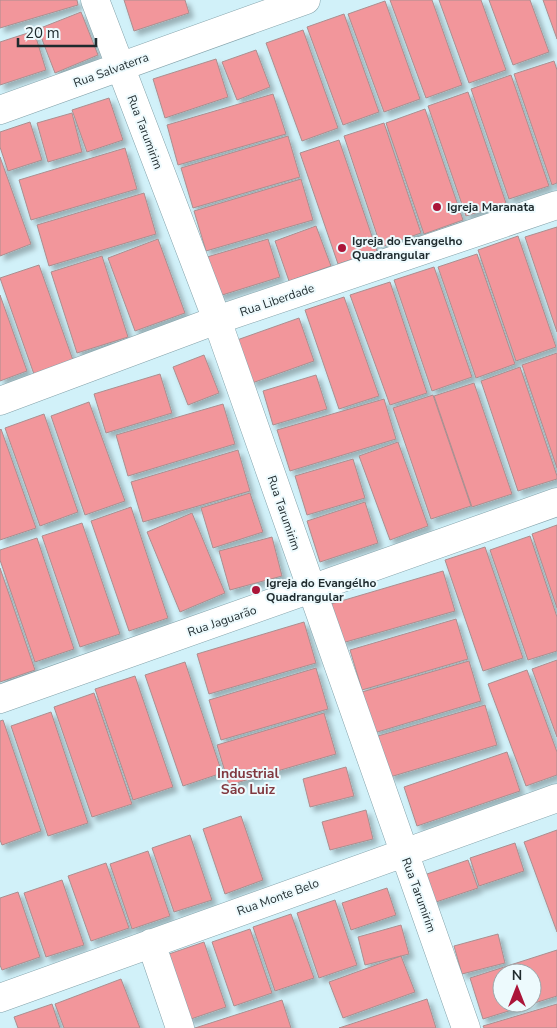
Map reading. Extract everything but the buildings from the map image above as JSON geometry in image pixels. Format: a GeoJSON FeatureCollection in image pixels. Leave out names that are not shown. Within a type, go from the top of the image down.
{"type":"FeatureCollection","features":[{"type":"Feature","properties":{"kind":"street","name":"Rua Tarumirim"},"geometry":{"type":"LineString","coordinates":[[95,0],[217,320],[466,1028]]}},
{"type":"Feature","properties":{"kind":"street","name":"Rua Salvaterra"},"geometry":{"type":"LineString","coordinates":[[0,110],[306,0]]}},
{"type":"Feature","properties":{"kind":"street","name":"Rua Liberdade"},"geometry":{"type":"LineString","coordinates":[[0,401],[217,320],[557,205]]}},
{"type":"Feature","properties":{"kind":"street","name":"Rua Jaguarão"},"geometry":{"type":"LineString","coordinates":[[0,699],[557,502]]}},
{"type":"Feature","properties":{"kind":"street","name":"Rua Monte Belo"},"geometry":{"type":"LineString","coordinates":[[0,998],[557,798]]}},
{"type":"Feature","properties":{"kind":"street"},"geometry":{"type":"LineString","coordinates":[[151,943],[180,1028]]}},
{"type":"Feature","properties":{"kind":"place","name":"Igreja Maranata"},"geometry":{"type":"Point","coordinates":[437,207]}},
{"type":"Feature","properties":{"kind":"place","name":"Igreja do Evangelho Quadrangular"},"geometry":{"type":"Point","coordinates":[342,248]}},
{"type":"Feature","properties":{"kind":"place","name":"Igreja do Evangélho Quadrangular"},"geometry":{"type":"Point","coordinates":[256,590]}},
{"type":"Feature","properties":{"kind":"district","name":"Industrial São Luiz"},"geometry":{"type":"Point","coordinates":[248,782]}}]}
